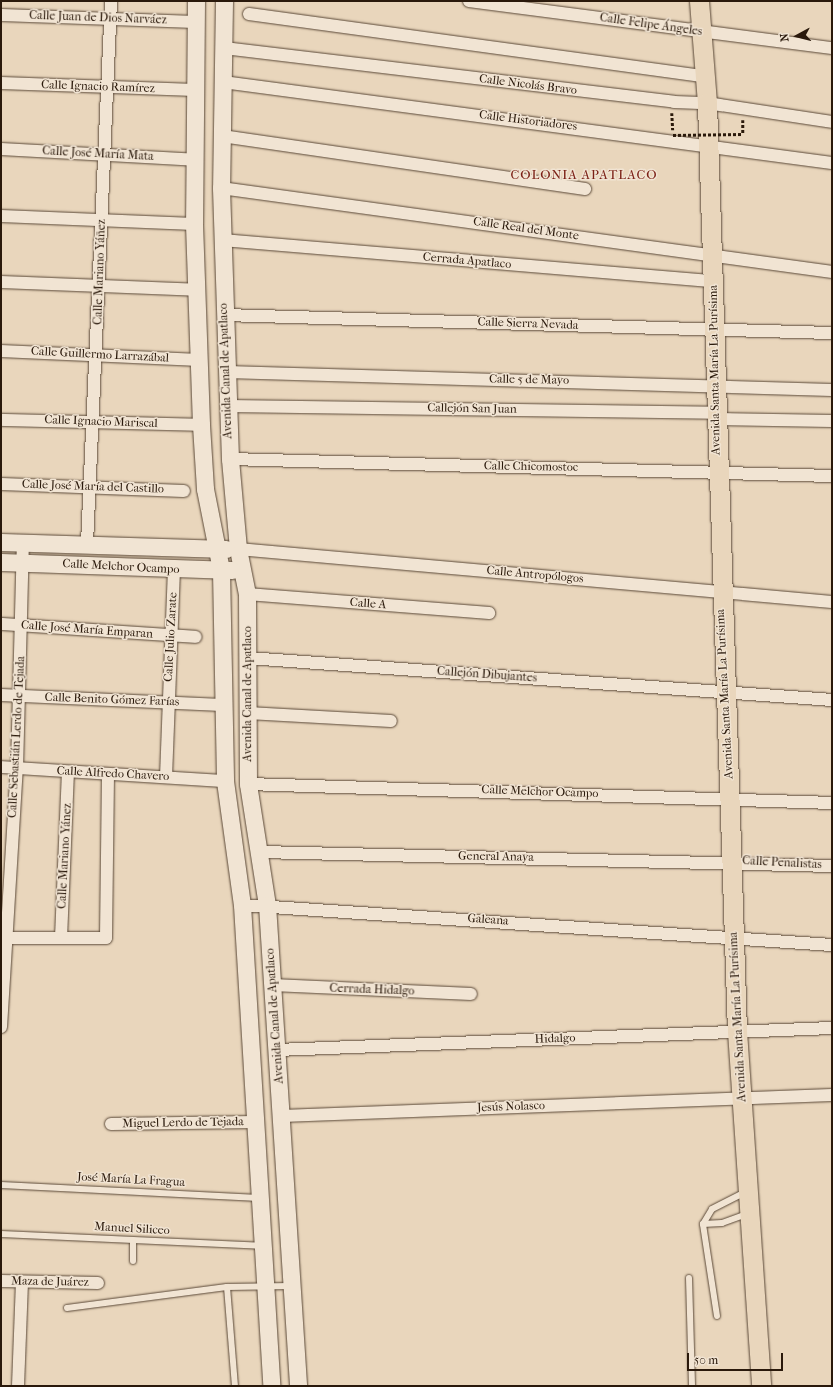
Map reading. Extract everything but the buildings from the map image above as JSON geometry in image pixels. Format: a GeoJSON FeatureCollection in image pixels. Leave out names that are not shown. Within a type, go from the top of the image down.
{"type":"FeatureCollection","features":[{"type":"Feature","properties":{"kind":"main road","name":"Avenida Santa María La Purísima"},"geometry":{"type":"LineString","coordinates":[[699,1],[707,103],[707,144],[713,281],[720,592],[730,798],[737,1031],[741,1098],[750,1190],[761,1386]]}},
{"type":"Feature","properties":{"kind":"street","name":"Calle Mariano Yáñez"},"geometry":{"type":"LineString","coordinates":[[87,544],[88,487],[100,287],[111,1]]}},
{"type":"Feature","properties":{"kind":"street","name":"Avenida Canal de Apatlaco"},"geometry":{"type":"LineString","coordinates":[[196,1],[194,224],[201,425],[205,489],[221,570],[222,705],[225,780],[242,905],[271,1386]]}},
{"type":"Feature","properties":{"kind":"street","name":"Avenida Canal de Apatlaco"},"geometry":{"type":"LineString","coordinates":[[224,1],[220,188],[230,459],[238,549],[247,594],[248,784],[260,852],[267,905],[282,1116],[298,1386]]}},
{"type":"Feature","properties":{"kind":"street","name":"Calle Felipe Ángeles"},"geometry":{"type":"LineString","coordinates":[[469,1],[832,48]]}},
{"type":"Feature","properties":{"kind":"street","name":"Calle Juan de Dios Narváez"},"geometry":{"type":"LineString","coordinates":[[1,14],[196,22]]}},
{"type":"Feature","properties":{"kind":"street"},"geometry":{"type":"LineString","coordinates":[[249,14],[704,76]]}},
{"type":"Feature","properties":{"kind":"street","name":"Calle Nicolás Bravo"},"geometry":{"type":"LineString","coordinates":[[224,48],[674,102],[707,103],[832,122]]}},
{"type":"Feature","properties":{"kind":"street","name":"Calle Historiadores"},"geometry":{"type":"LineString","coordinates":[[223,82],[707,144],[832,163]]}},
{"type":"Feature","properties":{"kind":"street","name":"Calle Ignacio Ramírez"},"geometry":{"type":"LineString","coordinates":[[1,83],[195,90]]}},
{"type":"Feature","properties":{"kind":"street"},"geometry":{"type":"LineString","coordinates":[[222,136],[585,189]]}},
{"type":"Feature","properties":{"kind":"street","name":"Calle José María Mata"},"geometry":{"type":"LineString","coordinates":[[1,149],[104,153],[195,160]]}},
{"type":"Feature","properties":{"kind":"street","name":"Calle Real del Monte"},"geometry":{"type":"LineString","coordinates":[[220,188],[712,254],[832,272]]}},
{"type":"Feature","properties":{"kind":"street"},"geometry":{"type":"LineString","coordinates":[[1,216],[194,224]]}},
{"type":"Feature","properties":{"kind":"street","name":"Cerrada Apatlaco"},"geometry":{"type":"LineString","coordinates":[[222,240],[713,281]]}},
{"type":"Feature","properties":{"kind":"street"},"geometry":{"type":"LineString","coordinates":[[1,282],[196,290]]}},
{"type":"Feature","properties":{"kind":"street","name":"Calle Sierra Nevada"},"geometry":{"type":"LineString","coordinates":[[224,315],[832,333]]}},
{"type":"Feature","properties":{"kind":"street","name":"Calle Guillermo Larrazábal"},"geometry":{"type":"LineString","coordinates":[[1,351],[96,354],[199,360]]}},
{"type":"Feature","properties":{"kind":"street","name":"Calle 5 de Mayo"},"geometry":{"type":"LineString","coordinates":[[227,372],[715,384],[832,390]]}},
{"type":"Feature","properties":{"kind":"street","name":"Callejón San Juan"},"geometry":{"type":"LineString","coordinates":[[228,406],[716,416],[832,421]]}},
{"type":"Feature","properties":{"kind":"street","name":"Calle Ignacio Mariscal"},"geometry":{"type":"LineString","coordinates":[[1,420],[93,421],[201,425]]}},
{"type":"Feature","properties":{"kind":"street","name":"Calle Chicomostoc"},"geometry":{"type":"LineString","coordinates":[[230,459],[832,476]]}},
{"type":"Feature","properties":{"kind":"street","name":"Calle José María del Castillo"},"geometry":{"type":"LineString","coordinates":[[1,484],[184,491]]}},
{"type":"Feature","properties":{"kind":"street","name":"Calle Melchor Ocampo"},"geometry":{"type":"LineString","coordinates":[[1,542],[238,549]]}},
{"type":"Feature","properties":{"kind":"street","name":"Calle Sebastián Lerdo de Tejada"},"geometry":{"type":"LineString","coordinates":[[1,1027],[3,950],[5,938],[5,863],[17,768],[23,543]]}},
{"type":"Feature","properties":{"kind":"street","name":"Calle Antropólogos"},"geometry":{"type":"LineString","coordinates":[[238,549],[832,602]]}},
{"type":"Feature","properties":{"kind":"street","name":"Calle Melchor Ocampo"},"geometry":{"type":"LineString","coordinates":[[1,562],[174,570],[242,570]]}},
{"type":"Feature","properties":{"kind":"street","name":"Calle Julio Zarate"},"geometry":{"type":"LineString","coordinates":[[166,777],[168,702],[173,636],[174,570]]}},
{"type":"Feature","properties":{"kind":"street","name":"Calle A"},"geometry":{"type":"LineString","coordinates":[[247,594],[489,613]]}},
{"type":"Feature","properties":{"kind":"street","name":"Calle José María Emparan"},"geometry":{"type":"LineString","coordinates":[[1,624],[196,637]]}},
{"type":"Feature","properties":{"kind":"street","name":"Callejón Dibujantes"},"geometry":{"type":"LineString","coordinates":[[248,658],[832,700]]}},
{"type":"Feature","properties":{"kind":"street","name":"Calle Benito Gómez Farías"},"geometry":{"type":"LineString","coordinates":[[1,695],[222,705]]}},
{"type":"Feature","properties":{"kind":"street"},"geometry":{"type":"LineString","coordinates":[[248,713],[391,721]]}},
{"type":"Feature","properties":{"kind":"street","name":"Calle Alfredo Chavero"},"geometry":{"type":"LineString","coordinates":[[1,767],[68,774],[225,780]]}},
{"type":"Feature","properties":{"kind":"street","name":"Calle Mariano Yánez"},"geometry":{"type":"LineString","coordinates":[[61,938],[68,774]]}},
{"type":"Feature","properties":{"kind":"street"},"geometry":{"type":"LineString","coordinates":[[5,938],[106,938],[108,775]]}},
{"type":"Feature","properties":{"kind":"street","name":"Calle Melchor Ocampo"},"geometry":{"type":"LineString","coordinates":[[248,784],[730,798],[832,803]]}},
{"type":"Feature","properties":{"kind":"street","name":"General Anaya"},"geometry":{"type":"LineString","coordinates":[[260,852],[732,861]]}},
{"type":"Feature","properties":{"kind":"street","name":"Calle Penalistas"},"geometry":{"type":"LineString","coordinates":[[732,861],[832,866]]}},
{"type":"Feature","properties":{"kind":"street","name":"Galeana"},"geometry":{"type":"LineString","coordinates":[[242,905],[267,905],[832,945]]}},
{"type":"Feature","properties":{"kind":"street","name":"Cerrada Hidalgo"},"geometry":{"type":"LineString","coordinates":[[273,985],[471,994]]}},
{"type":"Feature","properties":{"kind":"street","name":"Hidalgo"},"geometry":{"type":"LineString","coordinates":[[277,1050],[832,1028]]}},
{"type":"Feature","properties":{"kind":"street","name":"Jesús Nolasco"},"geometry":{"type":"LineString","coordinates":[[282,1116],[832,1095]]}},
{"type":"Feature","properties":{"kind":"street","name":"Miguel Lerdo de Tejada"},"geometry":{"type":"LineString","coordinates":[[111,1124],[255,1122]]}},
{"type":"Feature","properties":{"kind":"street","name":"Maza de Juárez"},"geometry":{"type":"LineString","coordinates":[[1,1281],[98,1283]]}},
{"type":"Feature","properties":{"kind":"street"},"geometry":{"type":"LineString","coordinates":[[18,1386],[22,1282]]}},
{"type":"Feature","properties":{"kind":"lane","name":"José María La Fragua"},"geometry":{"type":"LineString","coordinates":[[1,1185],[260,1198]]}},
{"type":"Feature","properties":{"kind":"lane"},"geometry":{"type":"LineString","coordinates":[[717,1316],[703,1224],[712,1209],[750,1190]]}},
{"type":"Feature","properties":{"kind":"lane"},"geometry":{"type":"LineString","coordinates":[[703,1224],[722,1223],[751,1212]]}},
{"type":"Feature","properties":{"kind":"lane","name":"Manuel Siliceo"},"geometry":{"type":"LineString","coordinates":[[1,1234],[262,1246]]}},
{"type":"Feature","properties":{"kind":"lane"},"geometry":{"type":"LineString","coordinates":[[132,1261],[133,1241]]}},
{"type":"Feature","properties":{"kind":"lane"},"geometry":{"type":"LineString","coordinates":[[689,1278],[692,1386]]}},
{"type":"Feature","properties":{"kind":"lane"},"geometry":{"type":"LineString","coordinates":[[67,1308],[227,1287],[292,1286]]}},
{"type":"Feature","properties":{"kind":"lane"},"geometry":{"type":"LineString","coordinates":[[227,1287],[235,1386]]}},
{"type":"Feature","properties":{"kind":"path"},"geometry":{"type":"LineString","coordinates":[[672,109],[673,135],[743,134]]}},
{"type":"Feature","properties":{"kind":"district","name":"COLONIA APATLACO"},"geometry":{"type":"Point","coordinates":[584,175]}}]}
